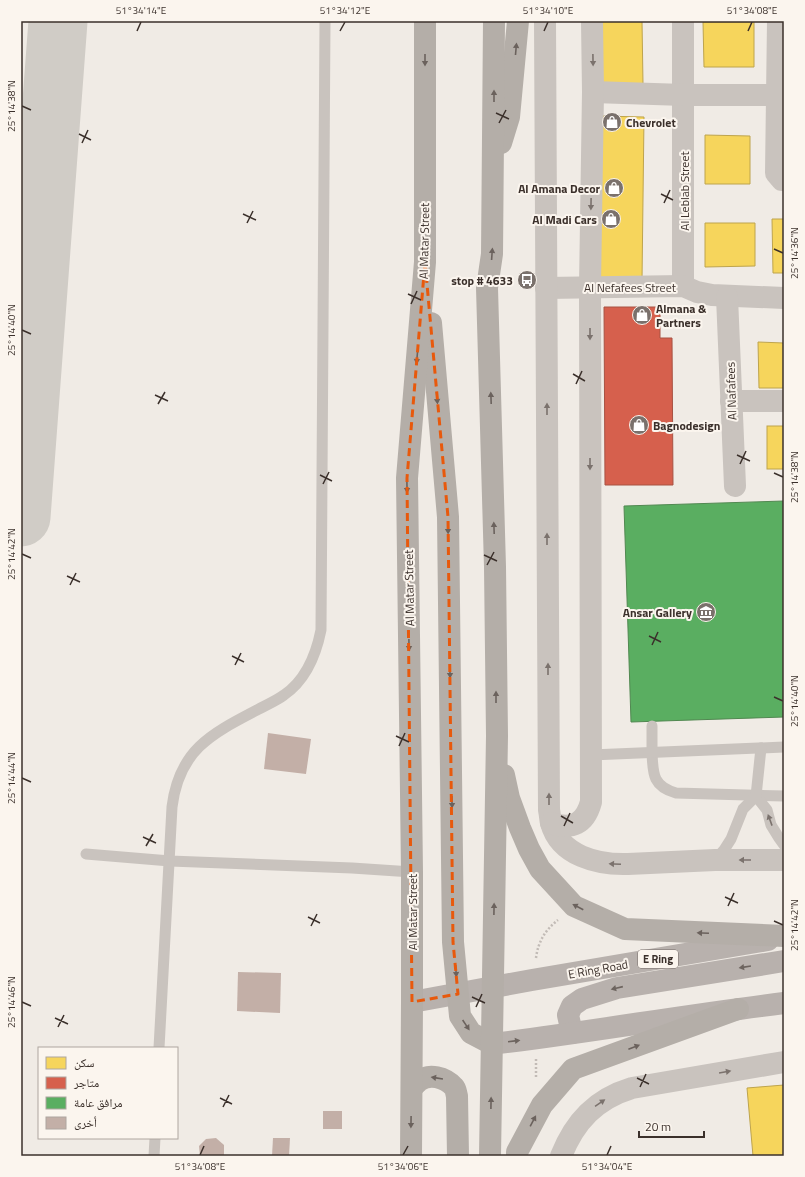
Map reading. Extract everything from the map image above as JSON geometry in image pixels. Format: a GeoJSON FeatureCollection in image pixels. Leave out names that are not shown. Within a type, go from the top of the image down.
{"type":"FeatureCollection","features":[{"type":"Feature","properties":{"kind":"highway","name":"Al Matar Street"},"geometry":{"type":"LineString","coordinates":[[411,1156],[412,872],[407,478],[425,262],[425,21]]}},
{"type":"Feature","properties":{"kind":"highway"},"geometry":{"type":"LineString","coordinates":[[490,1156],[497,736],[495,567],[487,288],[492,254],[494,21]]}},
{"type":"Feature","properties":{"kind":"highway"},"geometry":{"type":"LineString","coordinates":[[493,169],[508,117],[518,21]]}},
{"type":"Feature","properties":{"kind":"highway"},"geometry":{"type":"LineString","coordinates":[[425,262],[448,517],[453,942],[460,1016],[472,1033],[492,1044]]}},
{"type":"Feature","properties":{"kind":"highway"},"geometry":{"type":"LineString","coordinates":[[497,736],[509,798],[526,842],[540,869],[574,906],[625,929],[784,937]]}},
{"type":"Feature","properties":{"kind":"highway"},"geometry":{"type":"LineString","coordinates":[[517,1156],[517,1152],[542,1105],[573,1069],[738,1009]]}},
{"type":"Feature","properties":{"kind":"highway"},"geometry":{"type":"LineString","coordinates":[[412,1088],[419,1080],[426,1077],[434,1077],[443,1078],[454,1088],[457,1096],[458,1156]]}},
{"type":"Feature","properties":{"kind":"main road","name":"E Ring Road"},"geometry":{"type":"LineString","coordinates":[[412,1002],[784,937]]}},
{"type":"Feature","properties":{"kind":"main road"},"geometry":{"type":"LineString","coordinates":[[572,1033],[568,1015],[572,1006],[582,999],[617,988],[784,961]]}},
{"type":"Feature","properties":{"kind":"main road"},"geometry":{"type":"LineString","coordinates":[[492,1044],[784,1003]]}},
{"type":"Feature","properties":{"kind":"street"},"geometry":{"type":"LineString","coordinates":[[545,21],[549,810],[551,823],[555,833],[569,849],[578,855],[602,863],[615,865],[715,860],[784,860]]}},
{"type":"Feature","properties":{"kind":"street"},"geometry":{"type":"LineString","coordinates":[[551,823],[559,826],[577,824],[589,811],[591,802],[590,287],[593,92],[592,21]]}},
{"type":"Feature","properties":{"kind":"street","name":"Al Leblab Street"},"geometry":{"type":"LineString","coordinates":[[683,21],[683,286]]}},
{"type":"Feature","properties":{"kind":"street"},"geometry":{"type":"LineString","coordinates":[[778,21],[781,95],[776,173],[782,180],[784,180]]}},
{"type":"Feature","properties":{"kind":"street"},"geometry":{"type":"LineString","coordinates":[[593,92],[684,95],[781,95]]}},
{"type":"Feature","properties":{"kind":"street","name":"Al Nefafees Street"},"geometry":{"type":"LineString","coordinates":[[546,288],[683,286],[697,292],[712,295],[784,298]]}},
{"type":"Feature","properties":{"kind":"street","name":"Al Nafafees"},"geometry":{"type":"LineString","coordinates":[[727,296],[735,486]]}},
{"type":"Feature","properties":{"kind":"street"},"geometry":{"type":"LineString","coordinates":[[731,401],[784,401]]}},
{"type":"Feature","properties":{"kind":"street"},"geometry":{"type":"LineString","coordinates":[[561,1156],[565,1146],[582,1118],[592,1108],[618,1092],[632,1088],[784,1062]]}},
{"type":"Feature","properties":{"kind":"lane"},"geometry":{"type":"LineString","coordinates":[[160,1047],[172,807],[173,794],[177,780],[189,758],[198,747],[228,725],[284,695],[302,677],[314,655],[321,630],[326,21]]}},
{"type":"Feature","properties":{"kind":"lane"},"geometry":{"type":"LineString","coordinates":[[652,726],[652,767],[654,775],[662,787],[669,791],[676,793],[784,796]]}},
{"type":"Feature","properties":{"kind":"lane"},"geometry":{"type":"LineString","coordinates":[[591,755],[784,747]]}},
{"type":"Feature","properties":{"kind":"lane"},"geometry":{"type":"LineString","coordinates":[[715,860],[731,839],[743,809],[756,796],[761,748]]}},
{"type":"Feature","properties":{"kind":"lane"},"geometry":{"type":"LineString","coordinates":[[756,796],[767,810],[771,824],[784,845]]}},
{"type":"Feature","properties":{"kind":"lane"},"geometry":{"type":"LineString","coordinates":[[86,854],[170,861],[412,872]]}},
{"type":"Feature","properties":{"kind":"lane"},"geometry":{"type":"LineString","coordinates":[[154,1156],[155,1139]]}},
{"type":"Feature","properties":{"kind":"highlighted area"},"geometry":{"type":"Polygon","coordinates":[[[425,262],[448,517],[453,942],[458,994],[412,1002],[407,478],[425,262]]]}},
{"type":"Feature","properties":{"kind":"building: سكن"},"geometry":{"type":"Polygon","coordinates":[[[599,21],[642,21],[643,84],[600,84],[599,21]]]}},
{"type":"Feature","properties":{"kind":"building: سكن"},"geometry":{"type":"Polygon","coordinates":[[[703,22],[754,22],[754,67],[704,67],[703,22]]]}},
{"type":"Feature","properties":{"kind":"building: سكن"},"geometry":{"type":"Polygon","coordinates":[[[600,116],[644,117],[642,281],[599,280],[600,116]]]}},
{"type":"Feature","properties":{"kind":"building: سكن"},"geometry":{"type":"Polygon","coordinates":[[[705,135],[750,136],[750,184],[705,184],[705,135]]]}},
{"type":"Feature","properties":{"kind":"building: سكن"},"geometry":{"type":"Polygon","coordinates":[[[772,219],[784,219],[784,273],[773,273],[772,219]]]}},
{"type":"Feature","properties":{"kind":"building: سكن"},"geometry":{"type":"Polygon","coordinates":[[[705,223],[755,223],[755,266],[705,267],[705,223]]]}},
{"type":"Feature","properties":{"kind":"building: سكن"},"geometry":{"type":"Polygon","coordinates":[[[758,342],[784,343],[784,388],[759,388],[758,342]]]}},
{"type":"Feature","properties":{"kind":"building: سكن"},"geometry":{"type":"Polygon","coordinates":[[[767,426],[784,426],[784,469],[767,469],[767,426]]]}},
{"type":"Feature","properties":{"kind":"building: سكن"},"geometry":{"type":"Polygon","coordinates":[[[784,1085],[784,1156],[753,1156],[747,1088],[784,1085]]]}},
{"type":"Feature","properties":{"kind":"building: متاجر"},"geometry":{"type":"Polygon","coordinates":[[[604,307],[660,307],[660,338],[672,338],[673,485],[605,485],[604,307]]]}},
{"type":"Feature","properties":{"kind":"building: مرافق عامة","name":"Ansar Gallery"},"geometry":{"type":"Polygon","coordinates":[[[784,501],[784,717],[631,722],[624,506],[784,501]]]}},
{"type":"Feature","properties":{"kind":"building: أخرى"},"geometry":{"type":"Polygon","coordinates":[[[268,733],[311,739],[306,774],[264,769],[268,733]]]}},
{"type":"Feature","properties":{"kind":"building: أخرى"},"geometry":{"type":"Polygon","coordinates":[[[238,972],[281,973],[280,1013],[237,1011],[238,972]]]}},
{"type":"Feature","properties":{"kind":"building: أخرى"},"geometry":{"type":"Polygon","coordinates":[[[323,1111],[342,1111],[342,1129],[323,1129],[323,1111]]]}},
{"type":"Feature","properties":{"kind":"building: أخرى"},"geometry":{"type":"Polygon","coordinates":[[[216,1138],[224,1145],[224,1155],[200,1156],[199,1146],[206,1139],[216,1138]]]}},
{"type":"Feature","properties":{"kind":"building: أخرى"},"geometry":{"type":"Polygon","coordinates":[[[273,1138],[290,1138],[289,1156],[272,1156],[273,1138]]]}},
{"type":"Feature","properties":{"kind":"taxiway"},"geometry":{"type":"LineString","coordinates":[[21,517],[58,21]]}},
{"type":"Feature","properties":{"kind":"place","name":"Chevrolet"},"geometry":{"type":"Point","coordinates":[612,122]}},
{"type":"Feature","properties":{"kind":"place","name":"Al Amana Decor"},"geometry":{"type":"Point","coordinates":[614,188]}},
{"type":"Feature","properties":{"kind":"place","name":"Al Madi Cars"},"geometry":{"type":"Point","coordinates":[611,219]}},
{"type":"Feature","properties":{"kind":"place","name":"stop # 4633"},"geometry":{"type":"Point","coordinates":[527,280]}},
{"type":"Feature","properties":{"kind":"place","name":"Almana & Partners"},"geometry":{"type":"Point","coordinates":[642,315]}},
{"type":"Feature","properties":{"kind":"place","name":"Bagnodesign"},"geometry":{"type":"Point","coordinates":[639,425]}},
{"type":"Feature","properties":{"kind":"place","name":"Ansar Gallery"},"geometry":{"type":"Point","coordinates":[706,612]}}]}
